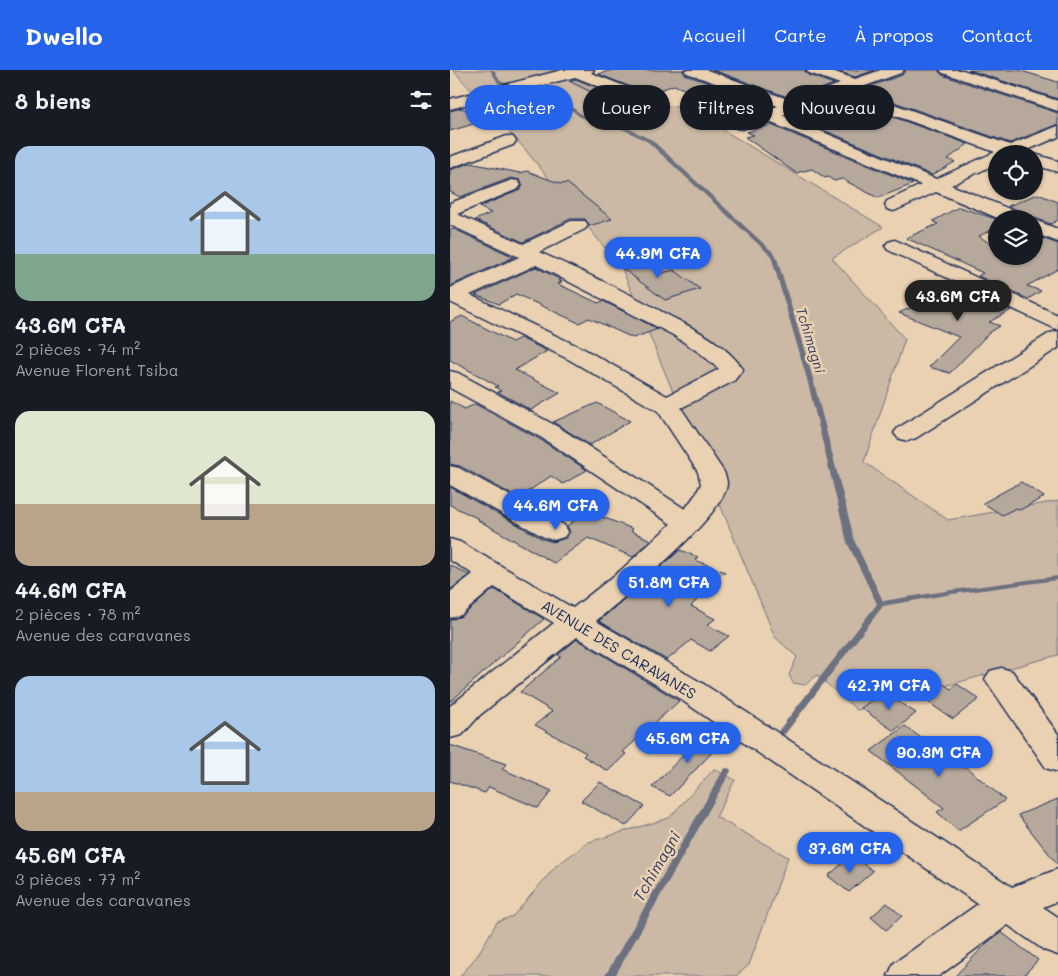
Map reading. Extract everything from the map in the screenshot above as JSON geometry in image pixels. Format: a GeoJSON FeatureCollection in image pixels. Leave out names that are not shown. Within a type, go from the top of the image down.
{"type":"FeatureCollection","features":[{"type":"Feature","properties":{"kind":"street"},"geometry":{"type":"LineString","coordinates":[[692,70],[783,102]]}},
{"type":"Feature","properties":{"kind":"street"},"geometry":{"type":"LineString","coordinates":[[814,70],[856,84]]}},
{"type":"Feature","properties":{"kind":"street"},"geometry":{"type":"LineString","coordinates":[[853,85],[896,70]]}},
{"type":"Feature","properties":{"kind":"street"},"geometry":{"type":"LineString","coordinates":[[948,70],[1058,106]]}},
{"type":"Feature","properties":{"kind":"street"},"geometry":{"type":"LineString","coordinates":[[450,104],[518,88],[577,71],[610,85]]}},
{"type":"Feature","properties":{"kind":"street"},"geometry":{"type":"LineString","coordinates":[[894,111],[988,147]]}},
{"type":"Feature","properties":{"kind":"street"},"geometry":{"type":"LineString","coordinates":[[773,117],[996,210]]}},
{"type":"Feature","properties":{"kind":"street"},"geometry":{"type":"LineString","coordinates":[[1027,145],[1058,131]]}},
{"type":"Feature","properties":{"kind":"street"},"geometry":{"type":"LineString","coordinates":[[453,159],[507,142]]}},
{"type":"Feature","properties":{"kind":"street"},"geometry":{"type":"LineString","coordinates":[[894,205],[935,184],[988,162]]}},
{"type":"Feature","properties":{"kind":"street"},"geometry":{"type":"LineString","coordinates":[[1043,162],[1058,167]]}},
{"type":"Feature","properties":{"kind":"street"},"geometry":{"type":"LineString","coordinates":[[450,210],[512,185]]}},
{"type":"Feature","properties":{"kind":"street"},"geometry":{"type":"LineString","coordinates":[[450,218],[613,292],[685,333],[726,362],[731,368],[726,376],[667,406]]}},
{"type":"Feature","properties":{"kind":"street"},"geometry":{"type":"LineString","coordinates":[[451,295],[529,255],[578,225]]}},
{"type":"Feature","properties":{"kind":"street"},"geometry":{"type":"LineString","coordinates":[[1043,230],[1058,236]]}},
{"type":"Feature","properties":{"kind":"street"},"geometry":{"type":"LineString","coordinates":[[895,246],[1058,322]]}},
{"type":"Feature","properties":{"kind":"street"},"geometry":{"type":"LineString","coordinates":[[450,726],[469,707],[630,578],[688,524],[710,496],[714,484],[699,452],[667,406],[576,354],[451,295]]}},
{"type":"Feature","properties":{"kind":"street"},"geometry":{"type":"LineString","coordinates":[[907,433],[1058,338]]}},
{"type":"Feature","properties":{"kind":"street"},"geometry":{"type":"LineString","coordinates":[[450,378],[551,433],[688,524]]}},
{"type":"Feature","properties":{"kind":"street"},"geometry":{"type":"LineString","coordinates":[[450,474],[554,531]]}},
{"type":"Feature","properties":{"kind":"street","name":"AVENUE DES CARAVANES"},"geometry":{"type":"LineString","coordinates":[[450,548],[691,691],[1006,905],[1058,938]]}},
{"type":"Feature","properties":{"kind":"street"},"geometry":{"type":"LineString","coordinates":[[450,608],[492,573]]}},
{"type":"Feature","properties":{"kind":"street"},"geometry":{"type":"LineString","coordinates":[[1001,679],[1058,759]]}},
{"type":"Feature","properties":{"kind":"street"},"geometry":{"type":"LineString","coordinates":[[908,976],[1006,905],[1058,885]]}},
{"type":"Feature","properties":{"kind":"shaded area"},"geometry":{"type":"Polygon","coordinates":[[[453,70],[564,70],[584,85],[583,130],[670,130],[670,107],[680,105],[680,130],[723,130],[883,227],[832,258],[905,339],[864,462],[948,520],[1058,501],[1058,655],[857,710],[817,675],[805,685],[793,683],[789,675],[797,657],[775,637],[622,269],[508,130],[573,130],[573,85],[467,85],[453,70]]]}},
{"type":"Feature","properties":{"kind":"shaded area"},"geometry":{"type":"Polygon","coordinates":[[[714,769],[735,780],[716,817],[788,857],[749,965],[736,976],[460,976],[477,956],[497,922],[513,916],[556,866],[589,842],[669,818],[714,769]]]}},
{"type":"Feature","properties":{"kind":"building"},"geometry":{"type":"Polygon","coordinates":[[[613,70],[682,70],[686,75],[714,85],[680,85],[680,87],[674,85],[626,85],[598,74],[613,70]]]}},
{"type":"Feature","properties":{"kind":"building"},"geometry":{"type":"Polygon","coordinates":[[[713,70],[804,70],[808,75],[834,84],[783,85],[783,95],[773,92],[773,85],[754,85],[713,70]]]}},
{"type":"Feature","properties":{"kind":"building"},"geometry":{"type":"Polygon","coordinates":[[[835,70],[875,70],[855,77],[835,70]]]}},
{"type":"Feature","properties":{"kind":"building"},"geometry":{"type":"Polygon","coordinates":[[[906,70],[938,70],[942,75],[1058,113],[1058,124],[1010,143],[894,102],[894,85],[874,85],[902,75],[906,70]]]}},
{"type":"Feature","properties":{"kind":"building"},"geometry":{"type":"Polygon","coordinates":[[[969,70],[1018,70],[1058,82],[1058,99],[969,70]]]}},
{"type":"Feature","properties":{"kind":"building"},"geometry":{"type":"Polygon","coordinates":[[[576,79],[591,85],[583,85],[583,88],[569,81],[576,79]]]}},
{"type":"Feature","properties":{"kind":"building"},"geometry":{"type":"Polygon","coordinates":[[[462,108],[465,109],[465,127],[450,131],[450,111],[462,108]]]}},
{"type":"Feature","properties":{"kind":"building"},"geometry":{"type":"Polygon","coordinates":[[[894,117],[968,144],[948,159],[955,162],[932,175],[823,130],[894,130],[894,117]]]}},
{"type":"Feature","properties":{"kind":"building"},"geometry":{"type":"Polygon","coordinates":[[[773,126],[913,184],[878,198],[842,179],[834,181],[828,177],[825,178],[812,169],[796,173],[745,137],[754,135],[747,132],[773,130],[773,126]]]}},
{"type":"Feature","properties":{"kind":"building"},"geometry":{"type":"Polygon","coordinates":[[[470,163],[520,173],[527,171],[561,184],[567,183],[612,219],[589,226],[585,219],[570,219],[523,242],[475,220],[491,213],[479,207],[520,190],[523,185],[520,180],[511,178],[460,197],[450,192],[450,170],[470,163]]]}},
{"type":"Feature","properties":{"kind":"building"},"geometry":{"type":"Polygon","coordinates":[[[1043,196],[1058,202],[1058,220],[1051,224],[1043,221],[1043,210],[1018,210],[1008,206],[1023,200],[1043,200],[1043,196]]]}},
{"type":"Feature","properties":{"kind":"building"},"geometry":{"type":"Polygon","coordinates":[[[959,207],[988,216],[988,232],[979,236],[988,242],[988,265],[1043,265],[1043,238],[1058,244],[1058,269],[1027,286],[1041,291],[1028,299],[978,276],[983,273],[906,238],[938,224],[933,221],[959,207]]]}},
{"type":"Feature","properties":{"kind":"building"},"geometry":{"type":"Polygon","coordinates":[[[454,229],[514,257],[450,286],[450,230],[454,229]]]}},
{"type":"Feature","properties":{"kind":"building"},"geometry":{"type":"Polygon","coordinates":[[[639,256],[662,273],[674,270],[700,289],[665,300],[615,263],[639,256]]]}},
{"type":"Feature","properties":{"kind":"building"},"geometry":{"type":"Polygon","coordinates":[[[536,267],[561,280],[559,281],[562,282],[558,284],[598,303],[603,301],[658,329],[633,338],[589,318],[579,323],[516,294],[499,304],[475,295],[536,267]]]}},
{"type":"Feature","properties":{"kind":"building"},"geometry":{"type":"Polygon","coordinates":[[[958,285],[1011,310],[989,322],[1000,326],[989,333],[950,373],[929,367],[959,337],[899,313],[958,285]]]}},
{"type":"Feature","properties":{"kind":"building"},"geometry":{"type":"Polygon","coordinates":[[[462,316],[512,342],[520,338],[547,351],[515,370],[560,393],[531,410],[498,392],[501,391],[495,387],[498,386],[450,360],[450,322],[462,316]]]}},
{"type":"Feature","properties":{"kind":"building"},"geometry":{"type":"Polygon","coordinates":[[[450,401],[465,409],[475,404],[541,440],[587,470],[563,484],[551,476],[518,498],[460,466],[450,464],[450,401]]]}},
{"type":"Feature","properties":{"kind":"building"},"geometry":{"type":"Polygon","coordinates":[[[597,403],[630,421],[590,445],[553,422],[597,403]]]}},
{"type":"Feature","properties":{"kind":"building"},"geometry":{"type":"Polygon","coordinates":[[[1021,482],[1044,497],[1020,510],[1016,508],[1002,515],[983,503],[1021,482]]]}},
{"type":"Feature","properties":{"kind":"building"},"geometry":{"type":"Polygon","coordinates":[[[450,487],[543,539],[553,542],[566,538],[570,532],[567,526],[587,511],[633,529],[631,531],[651,540],[633,557],[588,538],[554,563],[479,519],[450,505],[450,487]]]}},
{"type":"Feature","properties":{"kind":"building"},"geometry":{"type":"Polygon","coordinates":[[[680,550],[698,557],[695,560],[725,572],[691,606],[715,619],[707,625],[729,636],[710,651],[691,640],[667,660],[599,621],[680,550]]]}},
{"type":"Feature","properties":{"kind":"building"},"geometry":{"type":"Polygon","coordinates":[[[450,565],[469,575],[450,590],[450,565]]]}},
{"type":"Feature","properties":{"kind":"building"},"geometry":{"type":"Polygon","coordinates":[[[494,589],[544,619],[450,702],[450,620],[462,616],[494,589]]]}},
{"type":"Feature","properties":{"kind":"building"},"geometry":{"type":"Polygon","coordinates":[[[577,639],[679,701],[623,752],[626,754],[608,771],[583,756],[586,753],[535,725],[552,711],[520,692],[561,657],[558,655],[577,639]]]}},
{"type":"Feature","properties":{"kind":"building"},"geometry":{"type":"Polygon","coordinates":[[[935,679],[951,689],[957,684],[979,699],[953,719],[916,694],[935,679]]]}},
{"type":"Feature","properties":{"kind":"building"},"geometry":{"type":"Polygon","coordinates":[[[883,692],[916,713],[894,731],[861,708],[883,692]]]}},
{"type":"Feature","properties":{"kind":"building"},"geometry":{"type":"Polygon","coordinates":[[[905,726],[949,759],[953,756],[1005,800],[958,831],[937,812],[944,808],[871,751],[905,726]]]}},
{"type":"Feature","properties":{"kind":"building"},"geometry":{"type":"Polygon","coordinates":[[[707,731],[724,740],[670,796],[652,787],[707,731]]]}},
{"type":"Feature","properties":{"kind":"building"},"geometry":{"type":"Polygon","coordinates":[[[450,745],[506,764],[502,769],[552,791],[538,808],[489,787],[485,793],[450,781],[450,745]]]}},
{"type":"Feature","properties":{"kind":"building"},"geometry":{"type":"Polygon","coordinates":[[[600,782],[644,806],[626,826],[581,801],[600,782]]]}},
{"type":"Feature","properties":{"kind":"building"},"geometry":{"type":"Polygon","coordinates":[[[1058,799],[1058,865],[1018,815],[1058,799]]]}},
{"type":"Feature","properties":{"kind":"building"},"geometry":{"type":"Polygon","coordinates":[[[852,855],[873,871],[849,892],[828,876],[852,855]]]}},
{"type":"Feature","properties":{"kind":"building"},"geometry":{"type":"Polygon","coordinates":[[[887,903],[902,916],[886,930],[871,917],[887,903]]]}},
{"type":"Feature","properties":{"kind":"building"},"geometry":{"type":"Polygon","coordinates":[[[1001,932],[1038,960],[1023,976],[955,976],[988,942],[1001,932]]]}},
{"type":"Feature","properties":{"kind":"waterway","name":"Tchimagni"},"geometry":{"type":"LineString","coordinates":[[492,70],[499,82],[574,110],[581,116],[626,129],[650,141],[773,255],[810,379],[851,542],[881,604]]}},
{"type":"Feature","properties":{"kind":"waterway"},"geometry":{"type":"LineString","coordinates":[[881,604],[952,592],[1058,578]]}},
{"type":"Feature","properties":{"kind":"waterway","name":"Tchimagni"},"geometry":{"type":"LineString","coordinates":[[782,732],[881,604]]}},
{"type":"Feature","properties":{"kind":"waterway","name":"Tchimagni"},"geometry":{"type":"LineString","coordinates":[[610,976],[727,771]]}}]}
